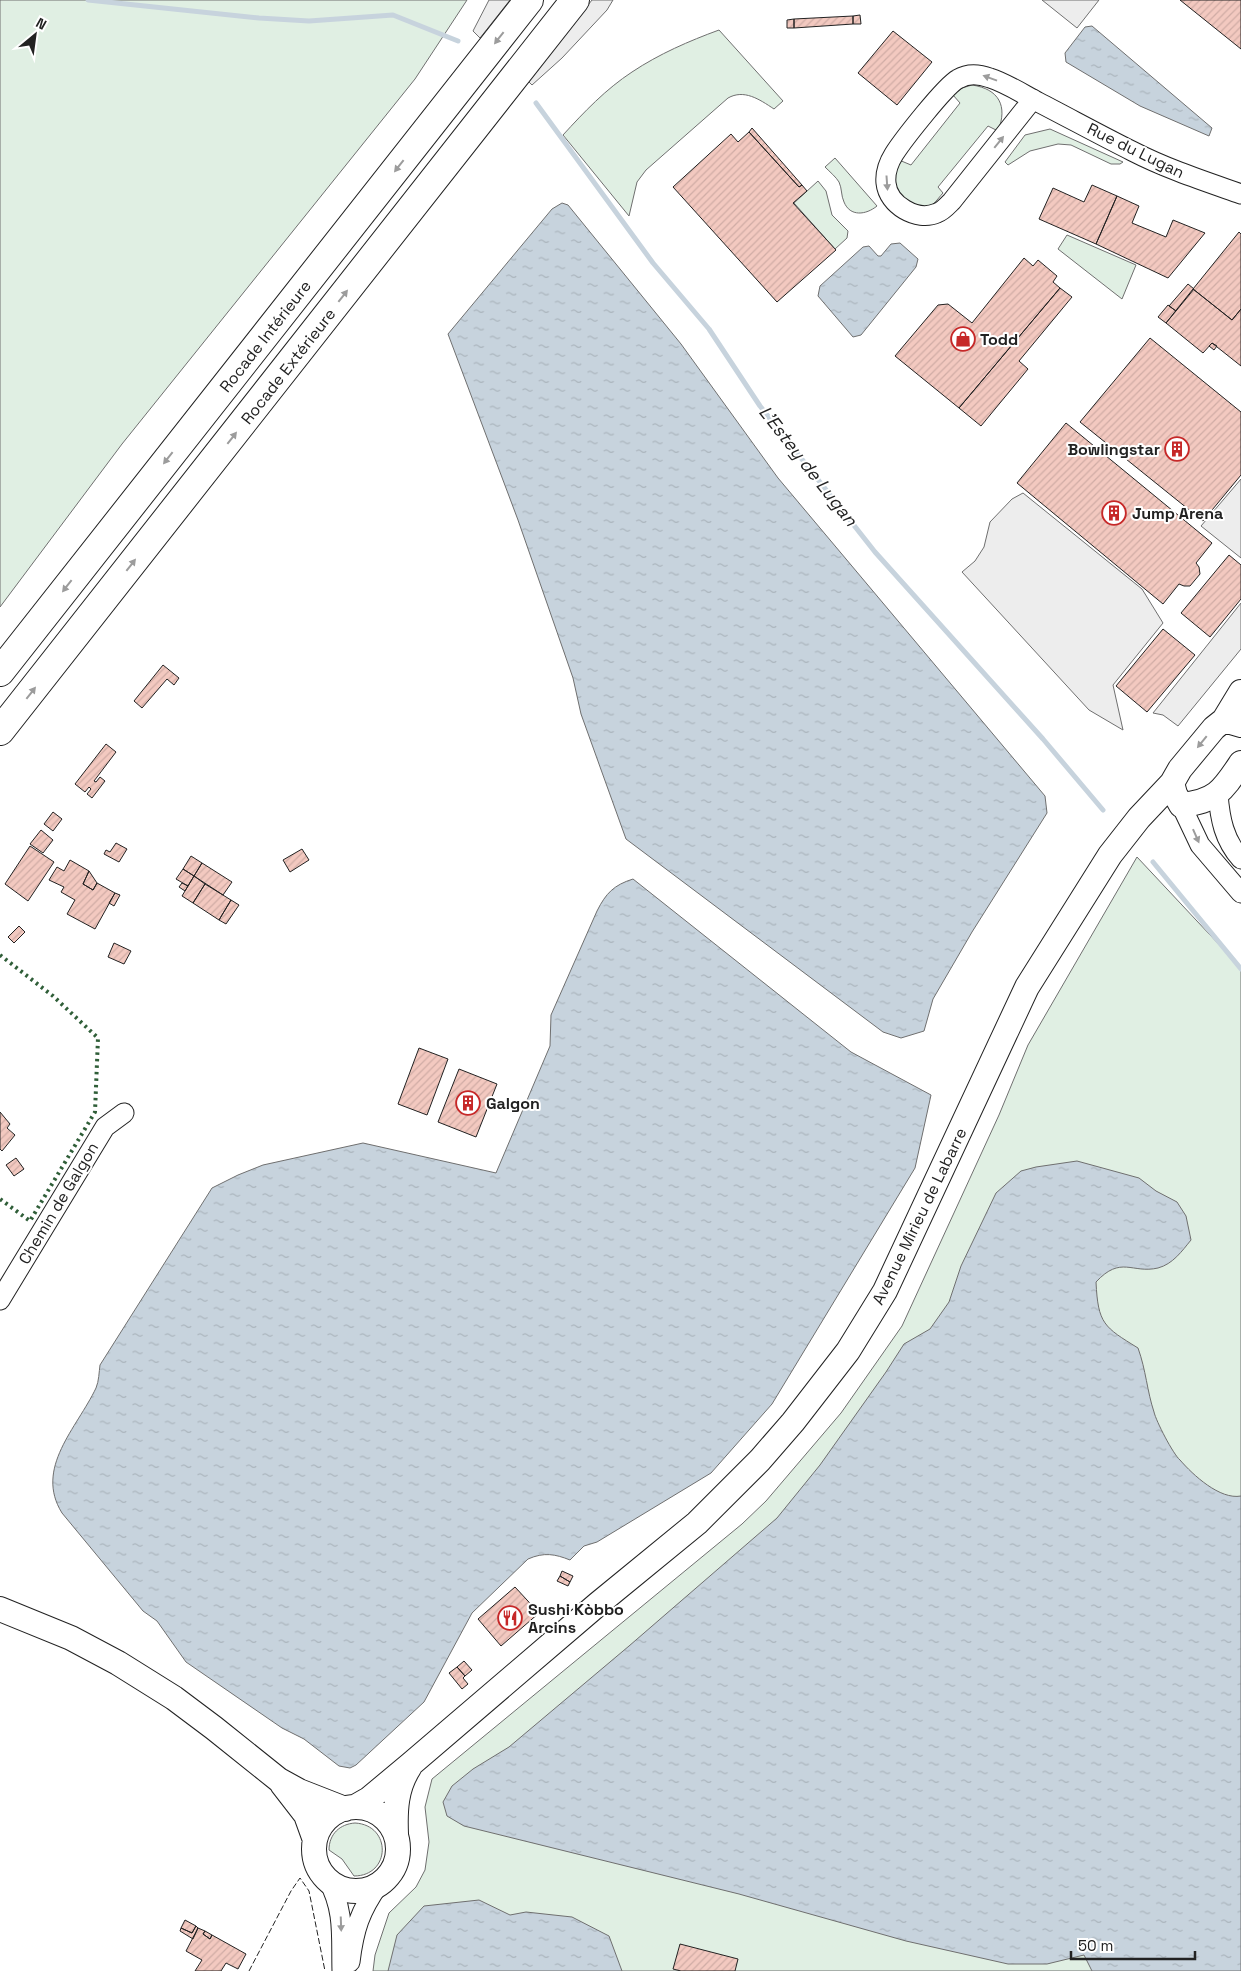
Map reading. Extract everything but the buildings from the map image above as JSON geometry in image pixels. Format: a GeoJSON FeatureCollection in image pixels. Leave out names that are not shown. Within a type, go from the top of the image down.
{"type":"FeatureCollection","features":[{"type":"Feature","properties":{"kind":"highway","name":"Rocade Intérieure"},"geometry":{"type":"LineString","coordinates":[[0,672],[529,0]]}},
{"type":"Feature","properties":{"kind":"highway","name":"Rocade Extérieure"},"geometry":{"type":"LineString","coordinates":[[0,731],[575,0]]}},
{"type":"Feature","properties":{"kind":"main road","name":"Avenue Mirieu de Labarre"},"geometry":{"type":"LineString","coordinates":[[350,1808],[369,1799],[598,1604],[697,1523],[766,1453],[793,1422],[848,1351],[885,1292],[1027,987],[1110,855],[1137,821],[1172,783],[1180,769],[1214,728],[1233,723],[1241,692]]}},
{"type":"Feature","properties":{"kind":"main road"},"geometry":{"type":"LineString","coordinates":[[1137,821],[1181,805],[1198,804],[1218,794],[1241,763]]}},
{"type":"Feature","properties":{"kind":"main road"},"geometry":{"type":"LineString","coordinates":[[1172,783],[1174,794],[1181,805]]}},
{"type":"Feature","properties":{"kind":"main road"},"geometry":{"type":"LineString","coordinates":[[0,1609],[71,1638],[118,1663],[174,1698],[279,1780],[306,1794],[350,1808],[375,1811],[384,1817],[396,1834],[398,1844],[396,1863],[392,1872],[379,1884],[362,1890],[353,1891],[328,1880],[318,1865],[315,1856],[315,1840],[306,1815],[279,1780]]}},
{"type":"Feature","properties":{"kind":"main road","name":"Avenue Mirieu de Labarre"},"geometry":{"type":"LineString","coordinates":[[396,1834],[395,1809],[397,1797],[404,1776],[411,1764]]}},
{"type":"Feature","properties":{"kind":"main road"},"geometry":{"type":"LineString","coordinates":[[315,1840],[329,1817],[350,1808]]}},
{"type":"Feature","properties":{"kind":"street","name":"Rue du Lugan"},"geometry":{"type":"LineString","coordinates":[[1034,99],[952,201],[938,213],[925,216],[910,213],[898,205],[888,193],[886,182],[887,169],[893,155],[946,89],[958,79],[975,74],[992,78],[1034,99],[1134,152],[1187,176],[1241,194]]}},
{"type":"Feature","properties":{"kind":"street"},"geometry":{"type":"LineString","coordinates":[[1218,794],[1223,831],[1233,850],[1241,859]]}},
{"type":"Feature","properties":{"kind":"street"},"geometry":{"type":"LineString","coordinates":[[1181,805],[1200,845],[1241,893]]}},
{"type":"Feature","properties":{"kind":"street","name":"Chemin de Galgon"},"geometry":{"type":"LineString","coordinates":[[0,1300],[101,1133],[105,1127],[124,1113]]}},
{"type":"Feature","properties":{"kind":"street"},"geometry":{"type":"LineString","coordinates":[[328,1880],[337,1896],[340,1909],[342,1971]]}},
{"type":"Feature","properties":{"kind":"street"},"geometry":{"type":"LineString","coordinates":[[349,1971],[359,1916],[379,1884]]}},
{"type":"Feature","properties":{"kind":"green space"},"geometry":{"type":"Polygon","coordinates":[[[0,0],[467,0],[415,79],[122,444],[0,607],[0,0]]]}},
{"type":"Feature","properties":{"kind":"green space"},"geometry":{"type":"Polygon","coordinates":[[[719,30],[783,101],[774,109],[751,96],[734,95],[728,98],[646,170],[637,182],[629,216],[563,135],[604,93],[632,72],[674,48],[719,30]]]}},
{"type":"Feature","properties":{"kind":"green space"},"geometry":{"type":"Polygon","coordinates":[[[972,85],[989,90],[999,100],[1002,114],[998,131],[988,126],[938,187],[943,193],[932,205],[926,207],[919,206],[907,201],[895,185],[894,177],[899,160],[911,165],[960,103],[953,95],[962,88],[972,85]]]}},
{"type":"Feature","properties":{"kind":"green space"},"geometry":{"type":"Polygon","coordinates":[[[1050,129],[1123,162],[1111,164],[1071,145],[1058,144],[1030,151],[1008,165],[1005,162],[1025,135],[1050,129]]]}},
{"type":"Feature","properties":{"kind":"green space"},"geometry":{"type":"Polygon","coordinates":[[[835,158],[877,206],[863,213],[854,212],[847,207],[843,200],[839,182],[825,167],[835,158]]]}},
{"type":"Feature","properties":{"kind":"green space"},"geometry":{"type":"Polygon","coordinates":[[[818,181],[826,191],[832,215],[848,231],[847,238],[835,249],[794,203],[818,181]]]}},
{"type":"Feature","properties":{"kind":"green space"},"geometry":{"type":"Polygon","coordinates":[[[1067,235],[1136,265],[1122,299],[1058,249],[1067,235]]]}},
{"type":"Feature","properties":{"kind":"green space"},"geometry":{"type":"Polygon","coordinates":[[[1137,857],[1241,968],[1241,1971],[373,1971],[375,1955],[389,1913],[416,1887],[425,1870],[429,1842],[425,1807],[432,1779],[742,1524],[766,1501],[841,1413],[902,1326],[999,1115],[1028,1045],[1137,857]]]}},
{"type":"Feature","properties":{"kind":"green space"},"geometry":{"type":"Polygon","coordinates":[[[355,1823],[367,1826],[376,1832],[381,1841],[382,1850],[380,1860],[375,1868],[366,1874],[354,1876],[342,1859],[329,1850],[331,1839],[336,1831],[345,1825],[355,1823]]]}},
{"type":"Feature","properties":{"kind":"shaded area"},"geometry":{"type":"Polygon","coordinates":[[[489,0],[510,0],[480,38],[473,31],[489,0]]]}},
{"type":"Feature","properties":{"kind":"shaded area"},"geometry":{"type":"Polygon","coordinates":[[[592,0],[613,0],[607,10],[562,58],[532,85],[528,81],[592,0]]]}},
{"type":"Feature","properties":{"kind":"shaded area"},"geometry":{"type":"Polygon","coordinates":[[[1042,0],[1099,0],[1077,28],[1042,0]]]}},
{"type":"Feature","properties":{"kind":"shaded area"},"geometry":{"type":"Polygon","coordinates":[[[1241,479],[1241,558],[1201,526],[1241,479]]]}},
{"type":"Feature","properties":{"kind":"shaded area"},"geometry":{"type":"Polygon","coordinates":[[[1023,493],[1142,589],[1163,623],[1113,685],[1123,730],[1089,710],[962,572],[975,561],[984,547],[990,522],[1012,499],[1023,493]]]}},
{"type":"Feature","properties":{"kind":"shaded area"},"geometry":{"type":"Polygon","coordinates":[[[1241,603],[1241,649],[1178,726],[1163,715],[1153,713],[1241,603]]]}},
{"type":"Feature","properties":{"kind":"water"},"geometry":{"type":"Polygon","coordinates":[[[1092,26],[1212,128],[1209,136],[1140,106],[1066,62],[1065,53],[1085,27],[1092,26]]]}},
{"type":"Feature","properties":{"kind":"water"},"geometry":{"type":"Polygon","coordinates":[[[562,203],[568,205],[681,344],[778,478],[1045,796],[1047,813],[972,932],[933,999],[924,1031],[901,1038],[883,1032],[626,839],[581,714],[573,678],[518,520],[448,334],[552,209],[562,203]]]}},
{"type":"Feature","properties":{"kind":"water"},"geometry":{"type":"Polygon","coordinates":[[[900,243],[918,259],[916,267],[861,335],[853,337],[818,296],[820,286],[863,247],[869,246],[878,256],[881,256],[891,244],[900,243]]]}},
{"type":"Feature","properties":{"kind":"water"},"geometry":{"type":"Polygon","coordinates":[[[633,879],[851,1052],[931,1095],[915,1168],[772,1404],[711,1473],[597,1542],[584,1546],[570,1560],[549,1555],[539,1555],[528,1559],[472,1613],[424,1702],[356,1765],[350,1768],[339,1766],[304,1739],[282,1728],[186,1662],[157,1621],[143,1611],[62,1513],[55,1496],[53,1480],[55,1464],[61,1449],[96,1388],[100,1365],[212,1188],[263,1165],[363,1143],[496,1173],[550,1046],[551,1015],[597,911],[611,890],[633,879]]]}},
{"type":"Feature","properties":{"kind":"water"},"geometry":{"type":"Polygon","coordinates":[[[1077,1161],[1139,1178],[1156,1191],[1177,1202],[1186,1216],[1191,1240],[1177,1257],[1163,1266],[1149,1269],[1120,1267],[1105,1274],[1096,1282],[1099,1307],[1105,1323],[1117,1335],[1138,1348],[1155,1416],[1177,1457],[1199,1479],[1216,1490],[1224,1494],[1241,1496],[1241,1971],[1092,1971],[1084,1955],[1047,1964],[1008,1964],[906,1941],[739,1894],[464,1826],[447,1816],[443,1802],[452,1786],[473,1769],[509,1747],[777,1518],[820,1465],[904,1344],[930,1329],[949,1302],[961,1266],[996,1193],[1021,1171],[1077,1161]]]}},
{"type":"Feature","properties":{"kind":"water"},"geometry":{"type":"Polygon","coordinates":[[[479,1900],[510,1915],[526,1912],[572,1917],[609,1936],[622,1971],[388,1971],[397,1935],[424,1906],[479,1900]]]}},
{"type":"Feature","properties":{"kind":"waterway","name":"L'Estey de Lugan"},"geometry":{"type":"LineString","coordinates":[[88,0],[259,18],[309,21],[393,15],[458,41]]}},
{"type":"Feature","properties":{"kind":"waterway","name":"L'Estey de Lugan"},"geometry":{"type":"LineString","coordinates":[[536,103],[653,263],[709,329],[760,406],[875,552],[1043,739],[1103,810]]}},
{"type":"Feature","properties":{"kind":"waterway","name":"L'Estey de Lugan"},"geometry":{"type":"LineString","coordinates":[[1153,862],[1241,969]]}},
{"type":"Feature","properties":{"kind":"hedge"},"geometry":{"type":"LineString","coordinates":[[0,955],[53,996],[98,1038],[95,1112],[30,1221],[0,1199]]}},
{"type":"Feature","properties":{"kind":"fence"},"geometry":{"type":"LineString","coordinates":[[249,1971],[291,1891],[300,1878],[309,1891],[325,1971]]}},
{"type":"Feature","properties":{"kind":"place","name":"Todd"},"geometry":{"type":"Point","coordinates":[963,339]}},
{"type":"Feature","properties":{"kind":"place","name":"Bowlingstar"},"geometry":{"type":"Point","coordinates":[1177,449]}},
{"type":"Feature","properties":{"kind":"place","name":"Jump Arena"},"geometry":{"type":"Point","coordinates":[1114,513]}},
{"type":"Feature","properties":{"kind":"place","name":"Galgon"},"geometry":{"type":"Point","coordinates":[468,1103]}},
{"type":"Feature","properties":{"kind":"place","name":"Sushi Kòbbo Arcins"},"geometry":{"type":"Point","coordinates":[510,1618]}}]}
